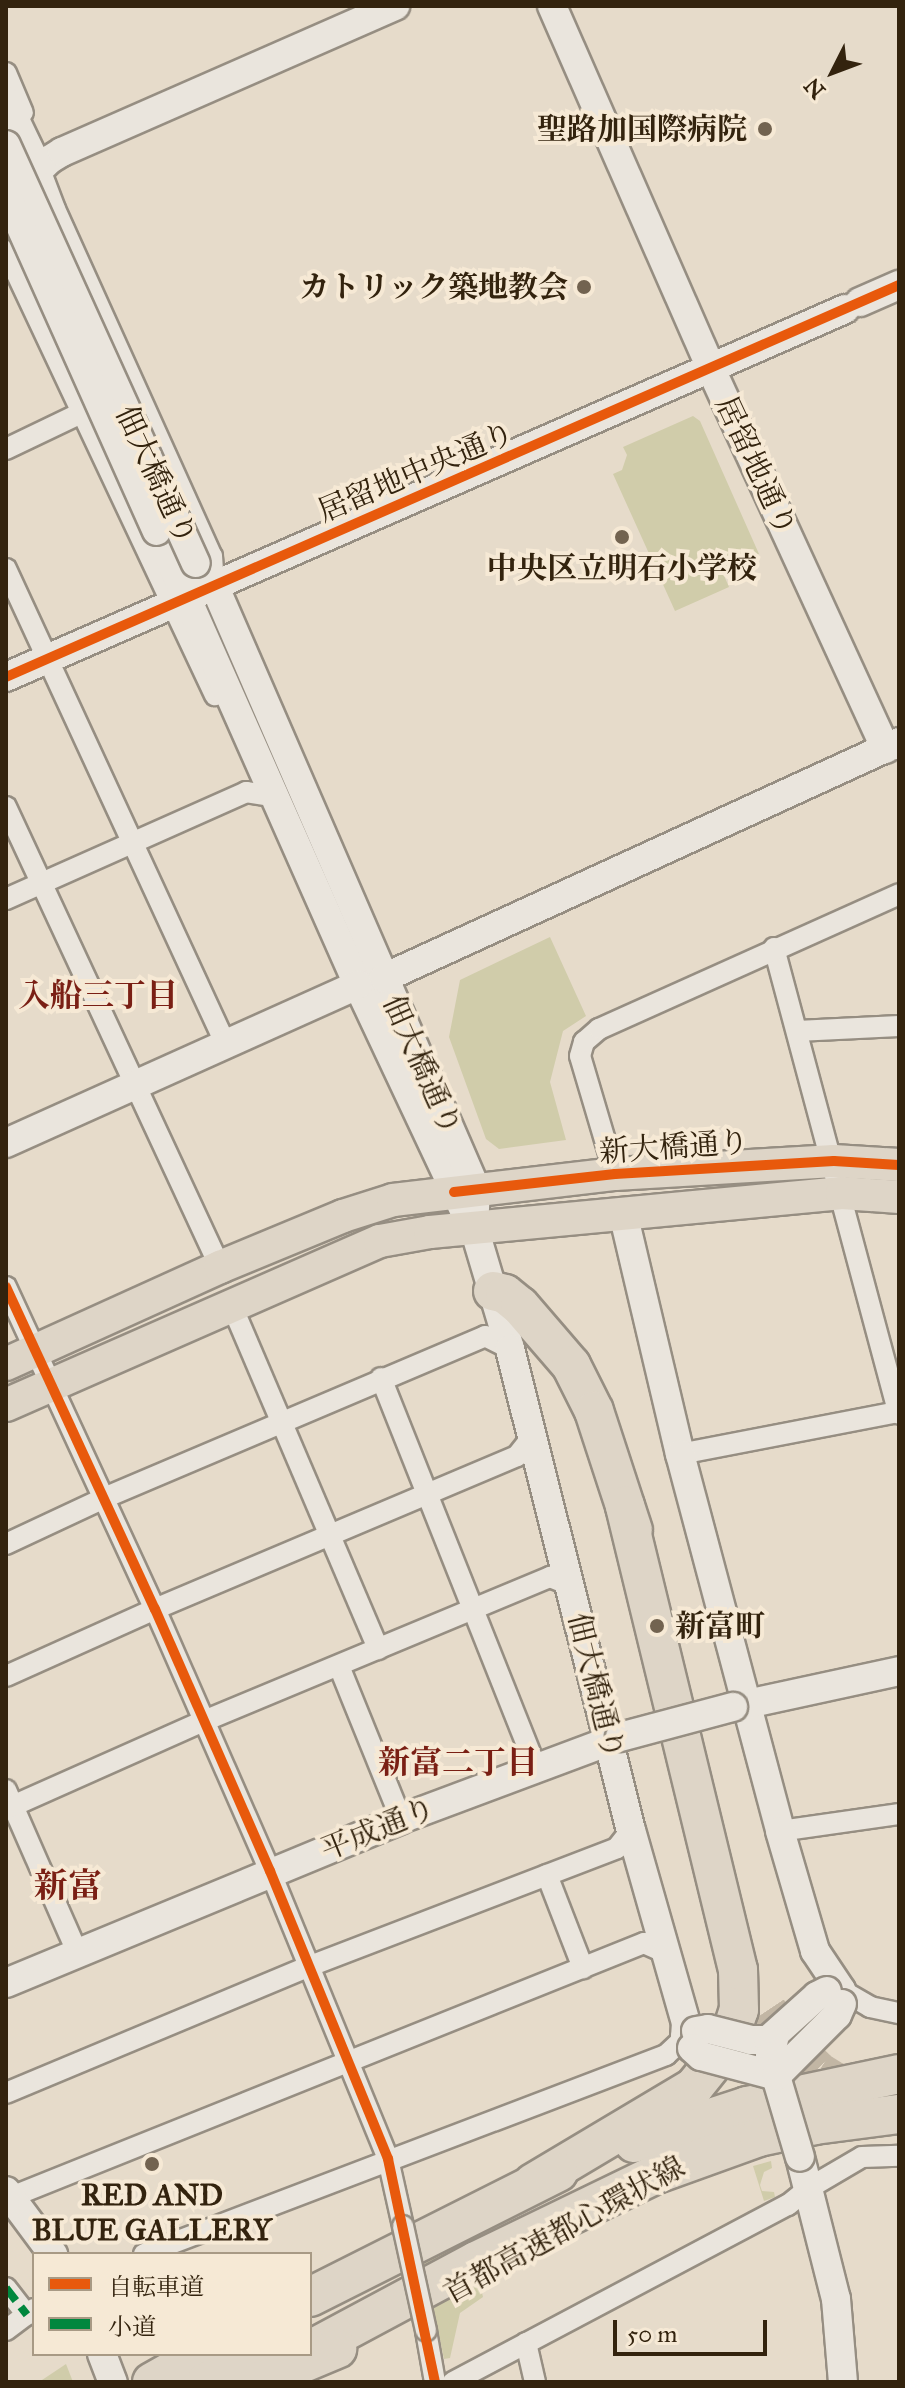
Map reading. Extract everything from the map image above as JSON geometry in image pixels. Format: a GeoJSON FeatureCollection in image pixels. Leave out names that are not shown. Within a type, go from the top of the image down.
{"type":"FeatureCollection","features":[{"type":"Feature","properties":{"kind":"highway"},"geometry":{"type":"LineString","coordinates":[[493,1291],[505,1294],[520,1306],[571,1365],[594,1411],[625,1506],[765,2029]]}},
{"type":"Feature","properties":{"kind":"highway"},"geometry":{"type":"LineString","coordinates":[[533,2183],[694,2087],[727,2046],[739,2010],[738,1970],[625,1506]]}},
{"type":"Feature","properties":{"kind":"highway","name":"首都高速都心環状線"},"geometry":{"type":"LineString","coordinates":[[312,2296],[533,2183],[592,2157],[701,2121],[826,2087],[897,2099]]}},
{"type":"Feature","properties":{"kind":"highway","name":"首都高速都心環状線"},"geometry":{"type":"LineString","coordinates":[[312,2347],[462,2287],[696,2158],[748,2140],[808,2141],[897,2099]]}},
{"type":"Feature","properties":{"kind":"highway"},"geometry":{"type":"LineString","coordinates":[[312,2345],[370,2294],[565,2186],[701,2121]]}},
{"type":"Feature","properties":{"kind":"highway"},"geometry":{"type":"LineString","coordinates":[[157,2379],[198,2356]]}},
{"type":"Feature","properties":{"kind":"highway"},"geometry":{"type":"LineString","coordinates":[[206,2382],[255,2356]]}},
{"type":"Feature","properties":{"kind":"highway","name":"首都高速都心環状線"},"geometry":{"type":"LineString","coordinates":[[245,2382],[294,2356]]}},
{"type":"Feature","properties":{"kind":"highway","name":"首都高速都心環状線"},"geometry":{"type":"LineString","coordinates":[[258,2382],[297,2356]]}},
{"type":"Feature","properties":{"kind":"highway"},"geometry":{"type":"LineString","coordinates":[[272,2382],[300,2356]]}},
{"type":"Feature","properties":{"kind":"main road","name":"新大橋通り"},"geometry":{"type":"LineString","coordinates":[[6,1364],[220,1267],[372,1206],[465,1191],[615,1174],[834,1161],[899,1165]]}},
{"type":"Feature","properties":{"kind":"main road","name":"新大橋通り"},"geometry":{"type":"LineString","coordinates":[[6,1405],[380,1241],[474,1228],[842,1193],[899,1197]]}},
{"type":"Feature","properties":{"kind":"street"},"geometry":{"type":"LineString","coordinates":[[6,203],[62,152],[348,15],[395,6]]}},
{"type":"Feature","properties":{"kind":"street","name":"居留地通り"},"geometry":{"type":"LineString","coordinates":[[552,6],[711,369],[893,746]]}},
{"type":"Feature","properties":{"kind":"street"},"geometry":{"type":"LineString","coordinates":[[6,73],[31,133],[39,170]]}},
{"type":"Feature","properties":{"kind":"street"},"geometry":{"type":"LineString","coordinates":[[6,101],[212,556],[205,574]]}},
{"type":"Feature","properties":{"kind":"street","name":"佃大橋通り"},"geometry":{"type":"LineString","coordinates":[[6,145],[205,574],[371,982],[465,1191],[614,1738],[631,1830],[691,2039]]}},
{"type":"Feature","properties":{"kind":"street","name":"佃大橋通り"},"geometry":{"type":"LineString","coordinates":[[6,194],[157,531],[178,599],[272,796],[371,982]]}},
{"type":"Feature","properties":{"kind":"street"},"geometry":{"type":"LineString","coordinates":[[6,251],[81,413],[178,599]]}},
{"type":"Feature","properties":{"kind":"street","name":"居留地中央通り"},"geometry":{"type":"LineString","coordinates":[[6,677],[178,599],[205,574],[711,369],[899,285]]}},
{"type":"Feature","properties":{"kind":"street"},"geometry":{"type":"LineString","coordinates":[[6,449],[81,413]]}},
{"type":"Feature","properties":{"kind":"street"},"geometry":{"type":"LineString","coordinates":[[6,569],[226,1045]]}},
{"type":"Feature","properties":{"kind":"street"},"geometry":{"type":"LineString","coordinates":[[6,1143],[893,746]]}},
{"type":"Feature","properties":{"kind":"street"},"geometry":{"type":"LineString","coordinates":[[6,899],[246,792],[272,796]]}},
{"type":"Feature","properties":{"kind":"street"},"geometry":{"type":"LineString","coordinates":[[6,807],[220,1267]]}},
{"type":"Feature","properties":{"kind":"street"},"geometry":{"type":"LineString","coordinates":[[615,1174],[580,1056],[584,1042],[599,1029],[899,894]]}},
{"type":"Feature","properties":{"kind":"street"},"geometry":{"type":"LineString","coordinates":[[680,1454],[899,1412],[834,1161],[774,948]]}},
{"type":"Feature","properties":{"kind":"street"},"geometry":{"type":"LineString","coordinates":[[797,1031],[899,1026]]}},
{"type":"Feature","properties":{"kind":"street"},"geometry":{"type":"LineString","coordinates":[[623,1213],[740,1706],[815,1951],[837,1995],[837,2015],[776,2076]]}},
{"type":"Feature","properties":{"kind":"street"},"geometry":{"type":"LineString","coordinates":[[6,1287],[155,1609],[270,1871],[388,2159],[435,2382]]}},
{"type":"Feature","properties":{"kind":"street"},"geometry":{"type":"LineString","coordinates":[[232,1306],[378,1649]]}},
{"type":"Feature","properties":{"kind":"street"},"geometry":{"type":"LineString","coordinates":[[6,1544],[104,1498],[485,1336],[510,1349]]}},
{"type":"Feature","properties":{"kind":"street"},"geometry":{"type":"LineString","coordinates":[[381,1378],[536,1767]]}},
{"type":"Feature","properties":{"kind":"street"},"geometry":{"type":"LineString","coordinates":[[6,1676],[155,1609],[517,1456],[532,1437]]}},
{"type":"Feature","properties":{"kind":"street"},"geometry":{"type":"LineString","coordinates":[[77,1952],[8,1802],[550,1577],[570,1585]]}},
{"type":"Feature","properties":{"kind":"street"},"geometry":{"type":"LineString","coordinates":[[339,1666],[401,1819]]}},
{"type":"Feature","properties":{"kind":"street","name":"平成通り"},"geometry":{"type":"LineString","coordinates":[[6,1983],[270,1871],[614,1738],[899,1671]]}},
{"type":"Feature","properties":{"kind":"street"},"geometry":{"type":"LineString","coordinates":[[780,1831],[899,1814]]}},
{"type":"Feature","properties":{"kind":"street"},"geometry":{"type":"LineString","coordinates":[[6,2093],[310,1966],[617,1848],[631,1830]]}},
{"type":"Feature","properties":{"kind":"street"},"geometry":{"type":"LineString","coordinates":[[547,1875],[583,1968]]}},
{"type":"Feature","properties":{"kind":"street"},"geometry":{"type":"LineString","coordinates":[[52,2252],[8,2194],[644,1943],[666,1953]]}},
{"type":"Feature","properties":{"kind":"street"},"geometry":{"type":"LineString","coordinates":[[149,2252],[666,2055],[708,2029],[765,2029],[817,1996],[837,1995],[899,2013]]}},
{"type":"Feature","properties":{"kind":"street"},"geometry":{"type":"LineString","coordinates":[[765,2029],[776,2076],[808,2141],[809,2188],[836,2299],[843,2382]]}},
{"type":"Feature","properties":{"kind":"street"},"geometry":{"type":"LineString","coordinates":[[691,2039],[701,2056],[776,2076]]}},
{"type":"Feature","properties":{"kind":"street"},"geometry":{"type":"LineString","coordinates":[[453,2382],[788,2205],[809,2188],[862,2157],[899,2156]]}},
{"type":"Feature","properties":{"kind":"street"},"geometry":{"type":"LineString","coordinates":[[6,2288],[30,2312],[6,2330]]}},
{"type":"Feature","properties":{"kind":"street"},"geometry":{"type":"LineString","coordinates":[[526,2343],[535,2382]]}},
{"type":"Feature","properties":{"kind":"street"},"geometry":{"type":"LineString","coordinates":[[103,2356],[113,2381]]}},
{"type":"Feature","properties":{"kind":"shaded area"},"geometry":{"type":"Polygon","coordinates":[[[693,416],[700,421],[759,554],[722,571],[729,587],[675,611],[613,474],[622,470],[627,455],[623,447],[693,416]]]}},
{"type":"Feature","properties":{"kind":"shaded area"},"geometry":{"type":"Polygon","coordinates":[[[550,937],[586,1016],[563,1031],[550,1082],[566,1140],[499,1149],[486,1139],[449,1037],[460,980],[550,937]]]}},
{"type":"Feature","properties":{"kind":"shaded area"},"geometry":{"type":"Polygon","coordinates":[[[771,2161],[772,2168],[764,2172],[760,2185],[762,2191],[774,2192],[775,2197],[764,2201],[753,2166],[771,2161]]]}},
{"type":"Feature","properties":{"kind":"shaded area"},"geometry":{"type":"Polygon","coordinates":[[[461,2198],[483,2297],[460,2313],[450,2358],[444,2359],[415,2221],[461,2198]]]}},
{"type":"Feature","properties":{"kind":"shaded area"},"geometry":{"type":"Polygon","coordinates":[[[66,2364],[73,2382],[39,2382],[66,2364]]]}},
{"type":"Feature","properties":{"kind":"tunnel"},"geometry":{"type":"LineString","coordinates":[[768,2010],[790,2043],[819,2071],[835,2081],[866,2091]]}},
{"type":"Feature","properties":{"kind":"marked path"},"geometry":{"type":"LineString","coordinates":[[6,2288],[27,2315]]}},
{"type":"Feature","properties":{"kind":"cycle path"},"geometry":{"type":"LineString","coordinates":[[6,677],[899,285]]}},
{"type":"Feature","properties":{"kind":"cycle path"},"geometry":{"type":"LineString","coordinates":[[454,1192],[615,1174],[834,1161],[899,1165]]}},
{"type":"Feature","properties":{"kind":"cycle path"},"geometry":{"type":"LineString","coordinates":[[6,1287],[155,1609],[270,1871],[388,2159],[435,2382]]}},
{"type":"Feature","properties":{"kind":"place","name":"聖路加国際病院"},"geometry":{"type":"Point","coordinates":[765,129]}},
{"type":"Feature","properties":{"kind":"place","name":"カトリック築地教会"},"geometry":{"type":"Point","coordinates":[584,287]}},
{"type":"Feature","properties":{"kind":"place","name":"中央区立明石小学校"},"geometry":{"type":"Point","coordinates":[622,537]}},
{"type":"Feature","properties":{"kind":"place","name":"新富町"},"geometry":{"type":"Point","coordinates":[657,1626]}},
{"type":"Feature","properties":{"kind":"place","name":"RED AND BLUE GALLERY"},"geometry":{"type":"Point","coordinates":[152,2164]}},
{"type":"Feature","properties":{"kind":"district","name":"入船三丁目"},"geometry":{"type":"Point","coordinates":[98,996]}},
{"type":"Feature","properties":{"kind":"district","name":"新富二丁目"},"geometry":{"type":"Point","coordinates":[458,1763]}},
{"type":"Feature","properties":{"kind":"district","name":"新富"},"geometry":{"type":"Point","coordinates":[68,1886]}}]}
